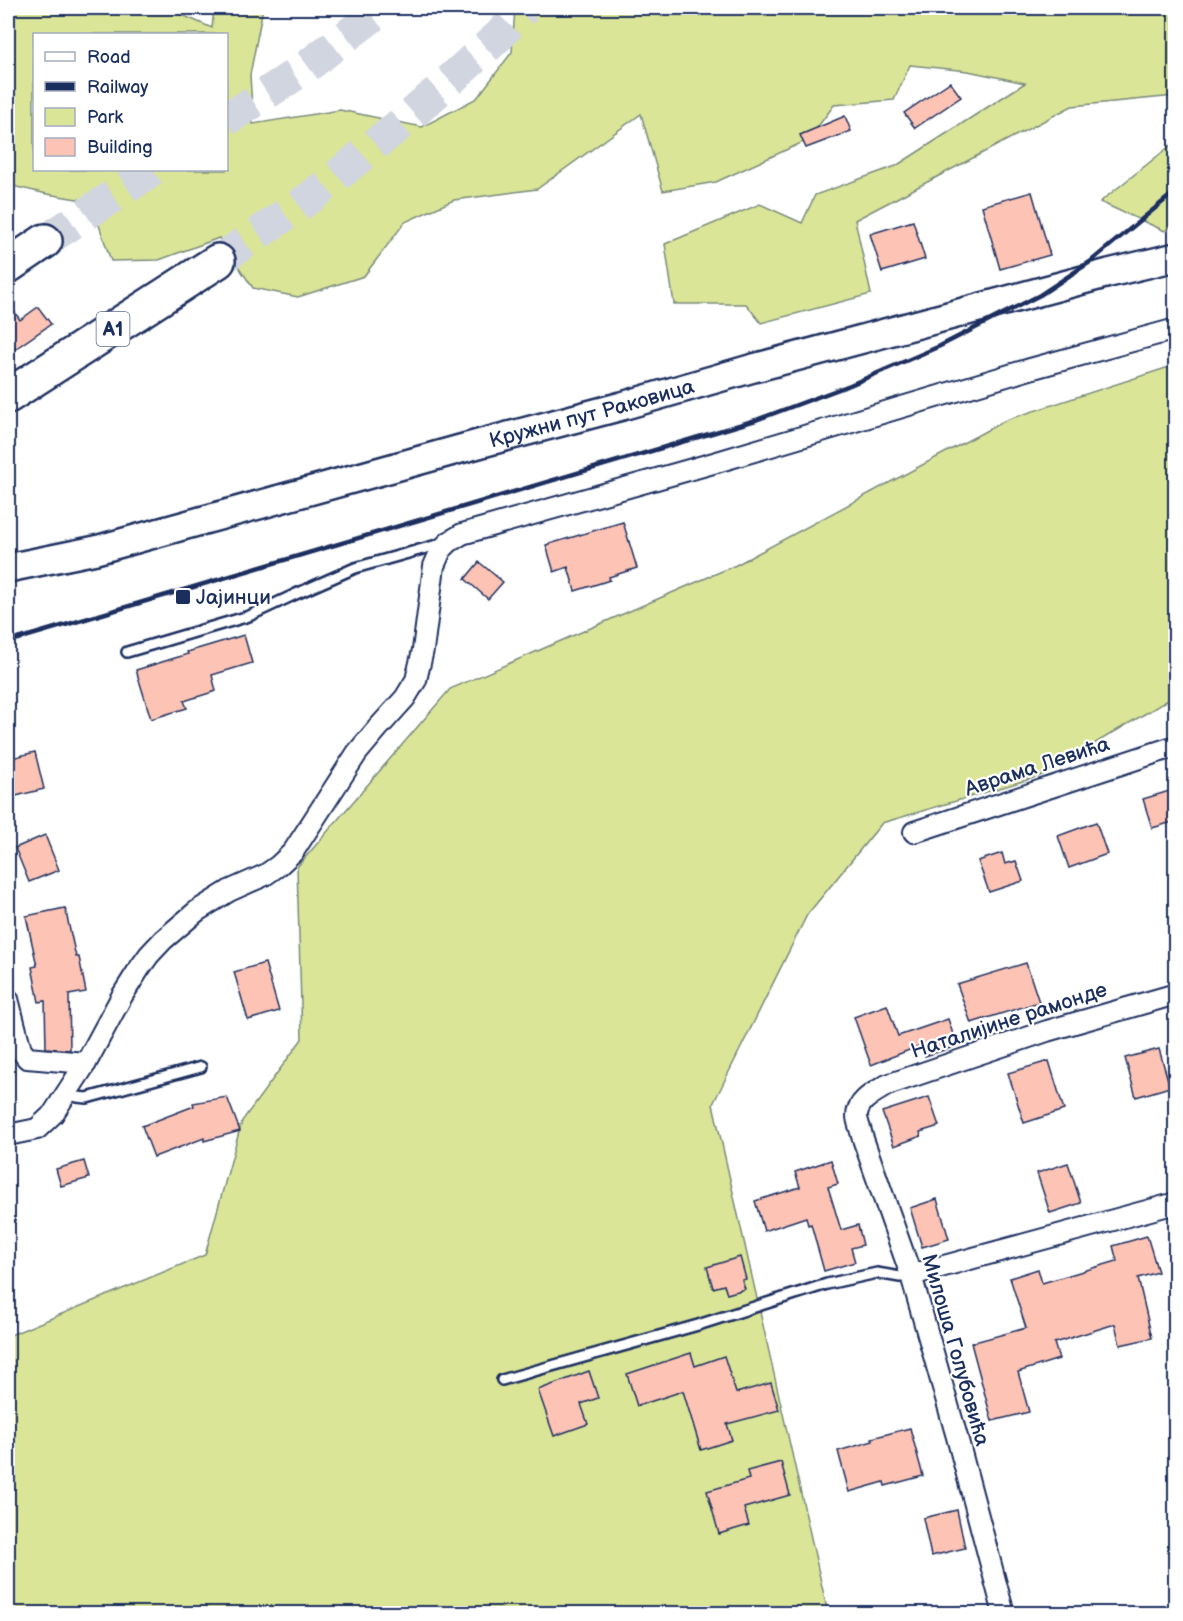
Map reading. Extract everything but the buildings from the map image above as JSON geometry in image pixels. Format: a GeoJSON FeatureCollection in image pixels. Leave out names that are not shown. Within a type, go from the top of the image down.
{"type":"FeatureCollection","features":[{"type":"Feature","properties":{"kind":"highway"},"geometry":{"type":"LineString","coordinates":[[8,266],[45,241]]}},
{"type":"Feature","properties":{"kind":"highway","name":"A1"},"geometry":{"type":"LineString","coordinates":[[8,396],[218,261]]}},
{"type":"Feature","properties":{"kind":"main road","name":"Кружни пут Раковица"},"geometry":{"type":"LineString","coordinates":[[8,568],[96,550],[750,369],[1176,257]]}},
{"type":"Feature","properties":{"kind":"street"},"geometry":{"type":"LineString","coordinates":[[8,1135],[37,1129],[52,1114],[86,1063],[122,996],[149,955],[170,934],[196,911],[230,891],[265,875],[293,852],[357,753],[405,699],[416,680],[423,650],[435,566],[441,550],[449,542],[462,534],[717,462],[1030,369],[1176,329]]}},
{"type":"Feature","properties":{"kind":"street","name":"Аврама Левића"},"geometry":{"type":"LineString","coordinates":[[914,832],[1176,746]]}},
{"type":"Feature","properties":{"kind":"street","name":"Наталијине рамонде"},"geometry":{"type":"LineString","coordinates":[[862,1104],[872,1094],[887,1085],[1047,1031],[1176,994]]}},
{"type":"Feature","properties":{"kind":"street"},"geometry":{"type":"LineString","coordinates":[[8,999],[21,1050],[27,1058],[86,1063]]}},
{"type":"Feature","properties":{"kind":"street","name":"Милоша Голубовића"},"geometry":{"type":"LineString","coordinates":[[862,1104],[857,1117],[911,1275],[1004,1614]]}},
{"type":"Feature","properties":{"kind":"street"},"geometry":{"type":"LineString","coordinates":[[911,1275],[1176,1203]]}},
{"type":"Feature","properties":{"kind":"lane"},"geometry":{"type":"LineString","coordinates":[[128,652],[249,616],[356,568],[449,542]]}},
{"type":"Feature","properties":{"kind":"lane"},"geometry":{"type":"LineString","coordinates":[[68,1092],[77,1097],[87,1098],[201,1067]]}},
{"type":"Feature","properties":{"kind":"lane"},"geometry":{"type":"LineString","coordinates":[[502,1380],[698,1325],[827,1284],[877,1273],[911,1275]]}},
{"type":"Feature","properties":{"kind":"green space"},"geometry":{"type":"Polygon","coordinates":[[[8,8],[166,8],[212,28],[214,8],[263,8],[250,75],[253,124],[340,110],[422,127],[477,98],[512,52],[515,8],[1175,8],[1175,96],[1072,106],[855,220],[871,294],[761,323],[746,304],[674,304],[665,244],[760,204],[802,223],[815,195],[896,166],[1025,83],[968,71],[910,65],[894,100],[834,105],[808,140],[716,182],[663,191],[641,114],[537,189],[454,200],[405,222],[364,276],[298,297],[253,288],[219,238],[159,260],[111,261],[96,216],[83,200],[8,185],[8,8]]]}},
{"type":"Feature","properties":{"kind":"green space"},"geometry":{"type":"Polygon","coordinates":[[[1175,142],[1175,222],[1165,231],[1100,202],[1175,142]]]}},
{"type":"Feature","properties":{"kind":"green space"},"geometry":{"type":"Polygon","coordinates":[[[1175,365],[1175,696],[1040,776],[882,823],[807,915],[713,1104],[828,1613],[8,1614],[8,1336],[205,1255],[242,1121],[302,1039],[297,867],[450,689],[736,565],[1006,420],[1175,365]]]}},
{"type":"Feature","properties":{"kind":"tunnel"},"geometry":{"type":"LineString","coordinates":[[228,119],[305,68],[383,8]]}},
{"type":"Feature","properties":{"kind":"tunnel"},"geometry":{"type":"LineString","coordinates":[[218,261],[311,197],[410,116],[500,35],[525,8]]}},
{"type":"Feature","properties":{"kind":"tunnel"},"geometry":{"type":"LineString","coordinates":[[45,241],[151,171]]}},
{"type":"Feature","properties":{"kind":"railway"},"geometry":{"type":"LineString","coordinates":[[8,642],[756,420],[850,385],[940,346],[1040,295],[1090,262],[1176,191]]}},
{"type":"Feature","properties":{"kind":"place","name":"Јајинци"},"geometry":{"type":"Point","coordinates":[183,597]}}]}
